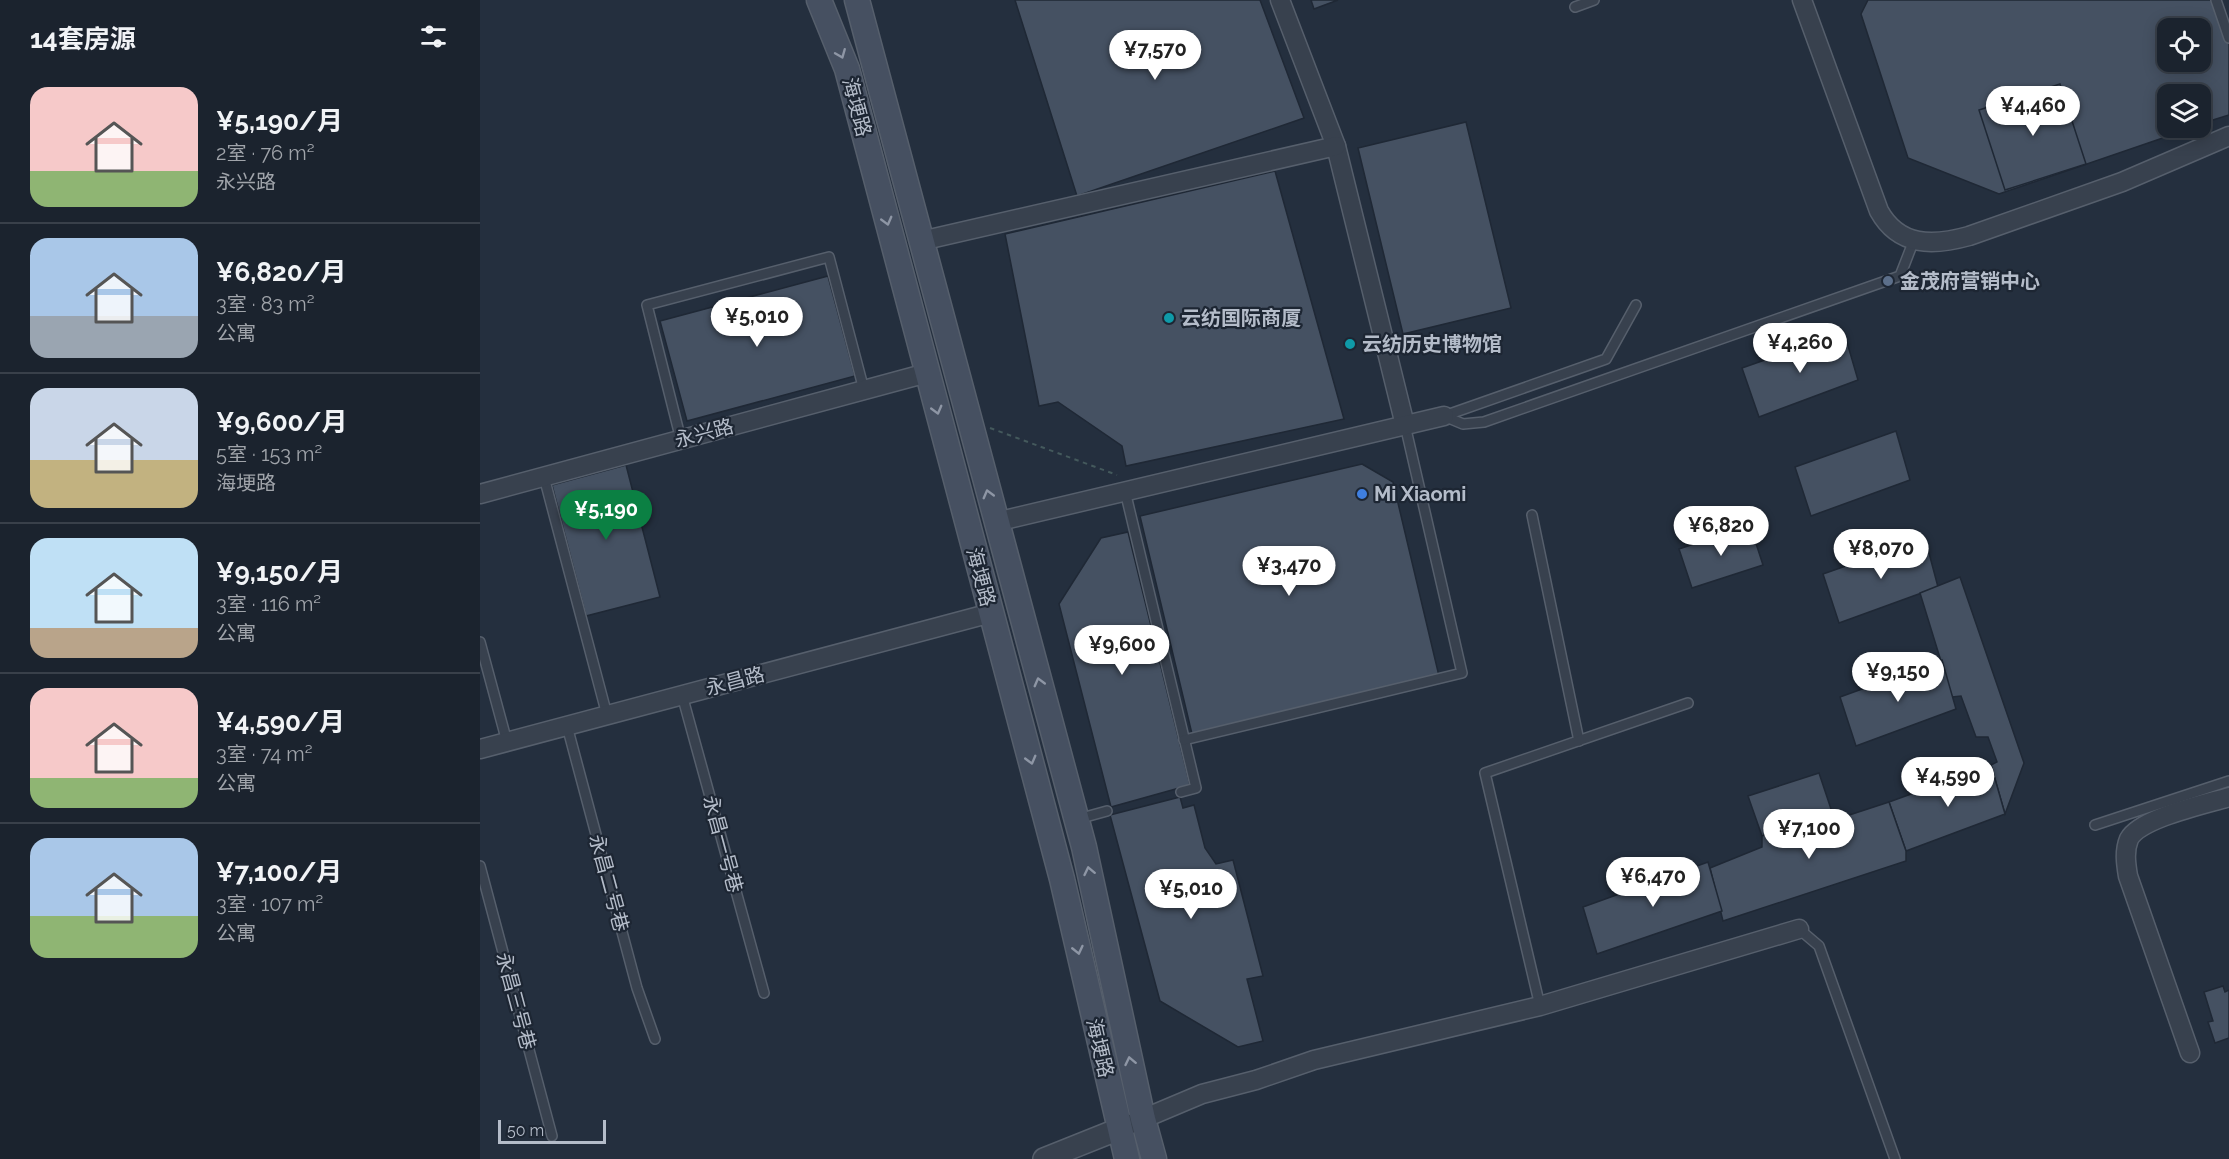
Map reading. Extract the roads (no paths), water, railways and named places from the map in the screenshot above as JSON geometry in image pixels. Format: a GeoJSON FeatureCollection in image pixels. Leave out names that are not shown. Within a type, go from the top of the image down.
{"type":"FeatureCollection","features":[{"type":"Feature","properties":{"kind":"main road","name":"海埂路"},"geometry":{"type":"LineString","coordinates":[[819,0],[847,69],[1062,879],[1127,1159]]}},
{"type":"Feature","properties":{"kind":"main road","name":"海埂路"},"geometry":{"type":"LineString","coordinates":[[857,0],[1076,820],[1154,1159]]}},
{"type":"Feature","properties":{"kind":"street"},"geometry":{"type":"LineString","coordinates":[[1280,0],[1336,146],[1405,425]]}},
{"type":"Feature","properties":{"kind":"street"},"geometry":{"type":"LineString","coordinates":[[1802,0],[1879,211],[1887,226],[1899,235],[1914,240],[1943,243],[1969,236],[2122,183],[2229,136]]}},
{"type":"Feature","properties":{"kind":"street"},"geometry":{"type":"LineString","coordinates":[[921,241],[1336,146]]}},
{"type":"Feature","properties":{"kind":"street","name":"永兴路"},"geometry":{"type":"LineString","coordinates":[[480,494],[927,373]]}},
{"type":"Feature","properties":{"kind":"street"},"geometry":{"type":"LineString","coordinates":[[996,522],[1444,416]]}},
{"type":"Feature","properties":{"kind":"street","name":"永昌路"},"geometry":{"type":"LineString","coordinates":[[480,749],[991,613]]}},
{"type":"Feature","properties":{"kind":"street"},"geometry":{"type":"LineString","coordinates":[[2190,1053],[2128,876],[2126,849],[2130,837],[2149,822],[2229,797]]}},
{"type":"Feature","properties":{"kind":"street"},"geometry":{"type":"LineString","coordinates":[[1044,1159],[1202,1094],[1256,1080],[1314,1060],[1540,1006],[1799,929]]}},
{"type":"Feature","properties":{"kind":"lane"},"geometry":{"type":"LineString","coordinates":[[1575,7],[1594,0]]}},
{"type":"Feature","properties":{"kind":"lane"},"geometry":{"type":"LineString","coordinates":[[2216,0],[2229,38]]}},
{"type":"Feature","properties":{"kind":"lane"},"geometry":{"type":"LineString","coordinates":[[1444,416],[1463,424],[1484,422],[1900,276],[1914,240]]}},
{"type":"Feature","properties":{"kind":"lane"},"geometry":{"type":"LineString","coordinates":[[681,440],[647,305],[829,257],[864,390]]}},
{"type":"Feature","properties":{"kind":"lane"},"geometry":{"type":"LineString","coordinates":[[1444,416],[1606,359],[1636,305]]}},
{"type":"Feature","properties":{"kind":"lane"},"geometry":{"type":"LineString","coordinates":[[1184,740],[1462,673],[1405,425]]}},
{"type":"Feature","properties":{"kind":"lane"},"geometry":{"type":"LineString","coordinates":[[544,477],[607,715]]}},
{"type":"Feature","properties":{"kind":"lane"},"geometry":{"type":"LineString","coordinates":[[1125,490],[1196,788],[1181,792]]}},
{"type":"Feature","properties":{"kind":"lane"},"geometry":{"type":"LineString","coordinates":[[1532,515],[1579,741]]}},
{"type":"Feature","properties":{"kind":"lane"},"geometry":{"type":"LineString","coordinates":[[480,642],[507,742]]}},
{"type":"Feature","properties":{"kind":"lane","name":"永昌一号巷"},"geometry":{"type":"LineString","coordinates":[[682,695],[764,993]]}},
{"type":"Feature","properties":{"kind":"lane"},"geometry":{"type":"LineString","coordinates":[[1540,1006],[1485,773],[1688,703]]}},
{"type":"Feature","properties":{"kind":"lane","name":"永昌二号巷"},"geometry":{"type":"LineString","coordinates":[[567,726],[637,988],[655,1039]]}},
{"type":"Feature","properties":{"kind":"lane"},"geometry":{"type":"LineString","coordinates":[[2095,825],[2229,781]]}},
{"type":"Feature","properties":{"kind":"lane"},"geometry":{"type":"LineString","coordinates":[[1076,820],[1107,811]]}},
{"type":"Feature","properties":{"kind":"lane","name":"永昌三号巷"},"geometry":{"type":"LineString","coordinates":[[480,866],[552,1136]]}},
{"type":"Feature","properties":{"kind":"lane"},"geometry":{"type":"LineString","coordinates":[[1799,929],[1819,946],[1895,1159]]}},
{"type":"Feature","properties":{"kind":"place","name":"金茂府营销中心"},"geometry":{"type":"Point","coordinates":[1888,281]}},
{"type":"Feature","properties":{"kind":"place","name":"云纺国际商厦"},"geometry":{"type":"Point","coordinates":[1169,318]}},
{"type":"Feature","properties":{"kind":"place","name":"云纺历史博物馆"},"geometry":{"type":"Point","coordinates":[1350,344]}},
{"type":"Feature","properties":{"kind":"place","name":"Mi Xiaomi"},"geometry":{"type":"Point","coordinates":[1362,494]}}]}
